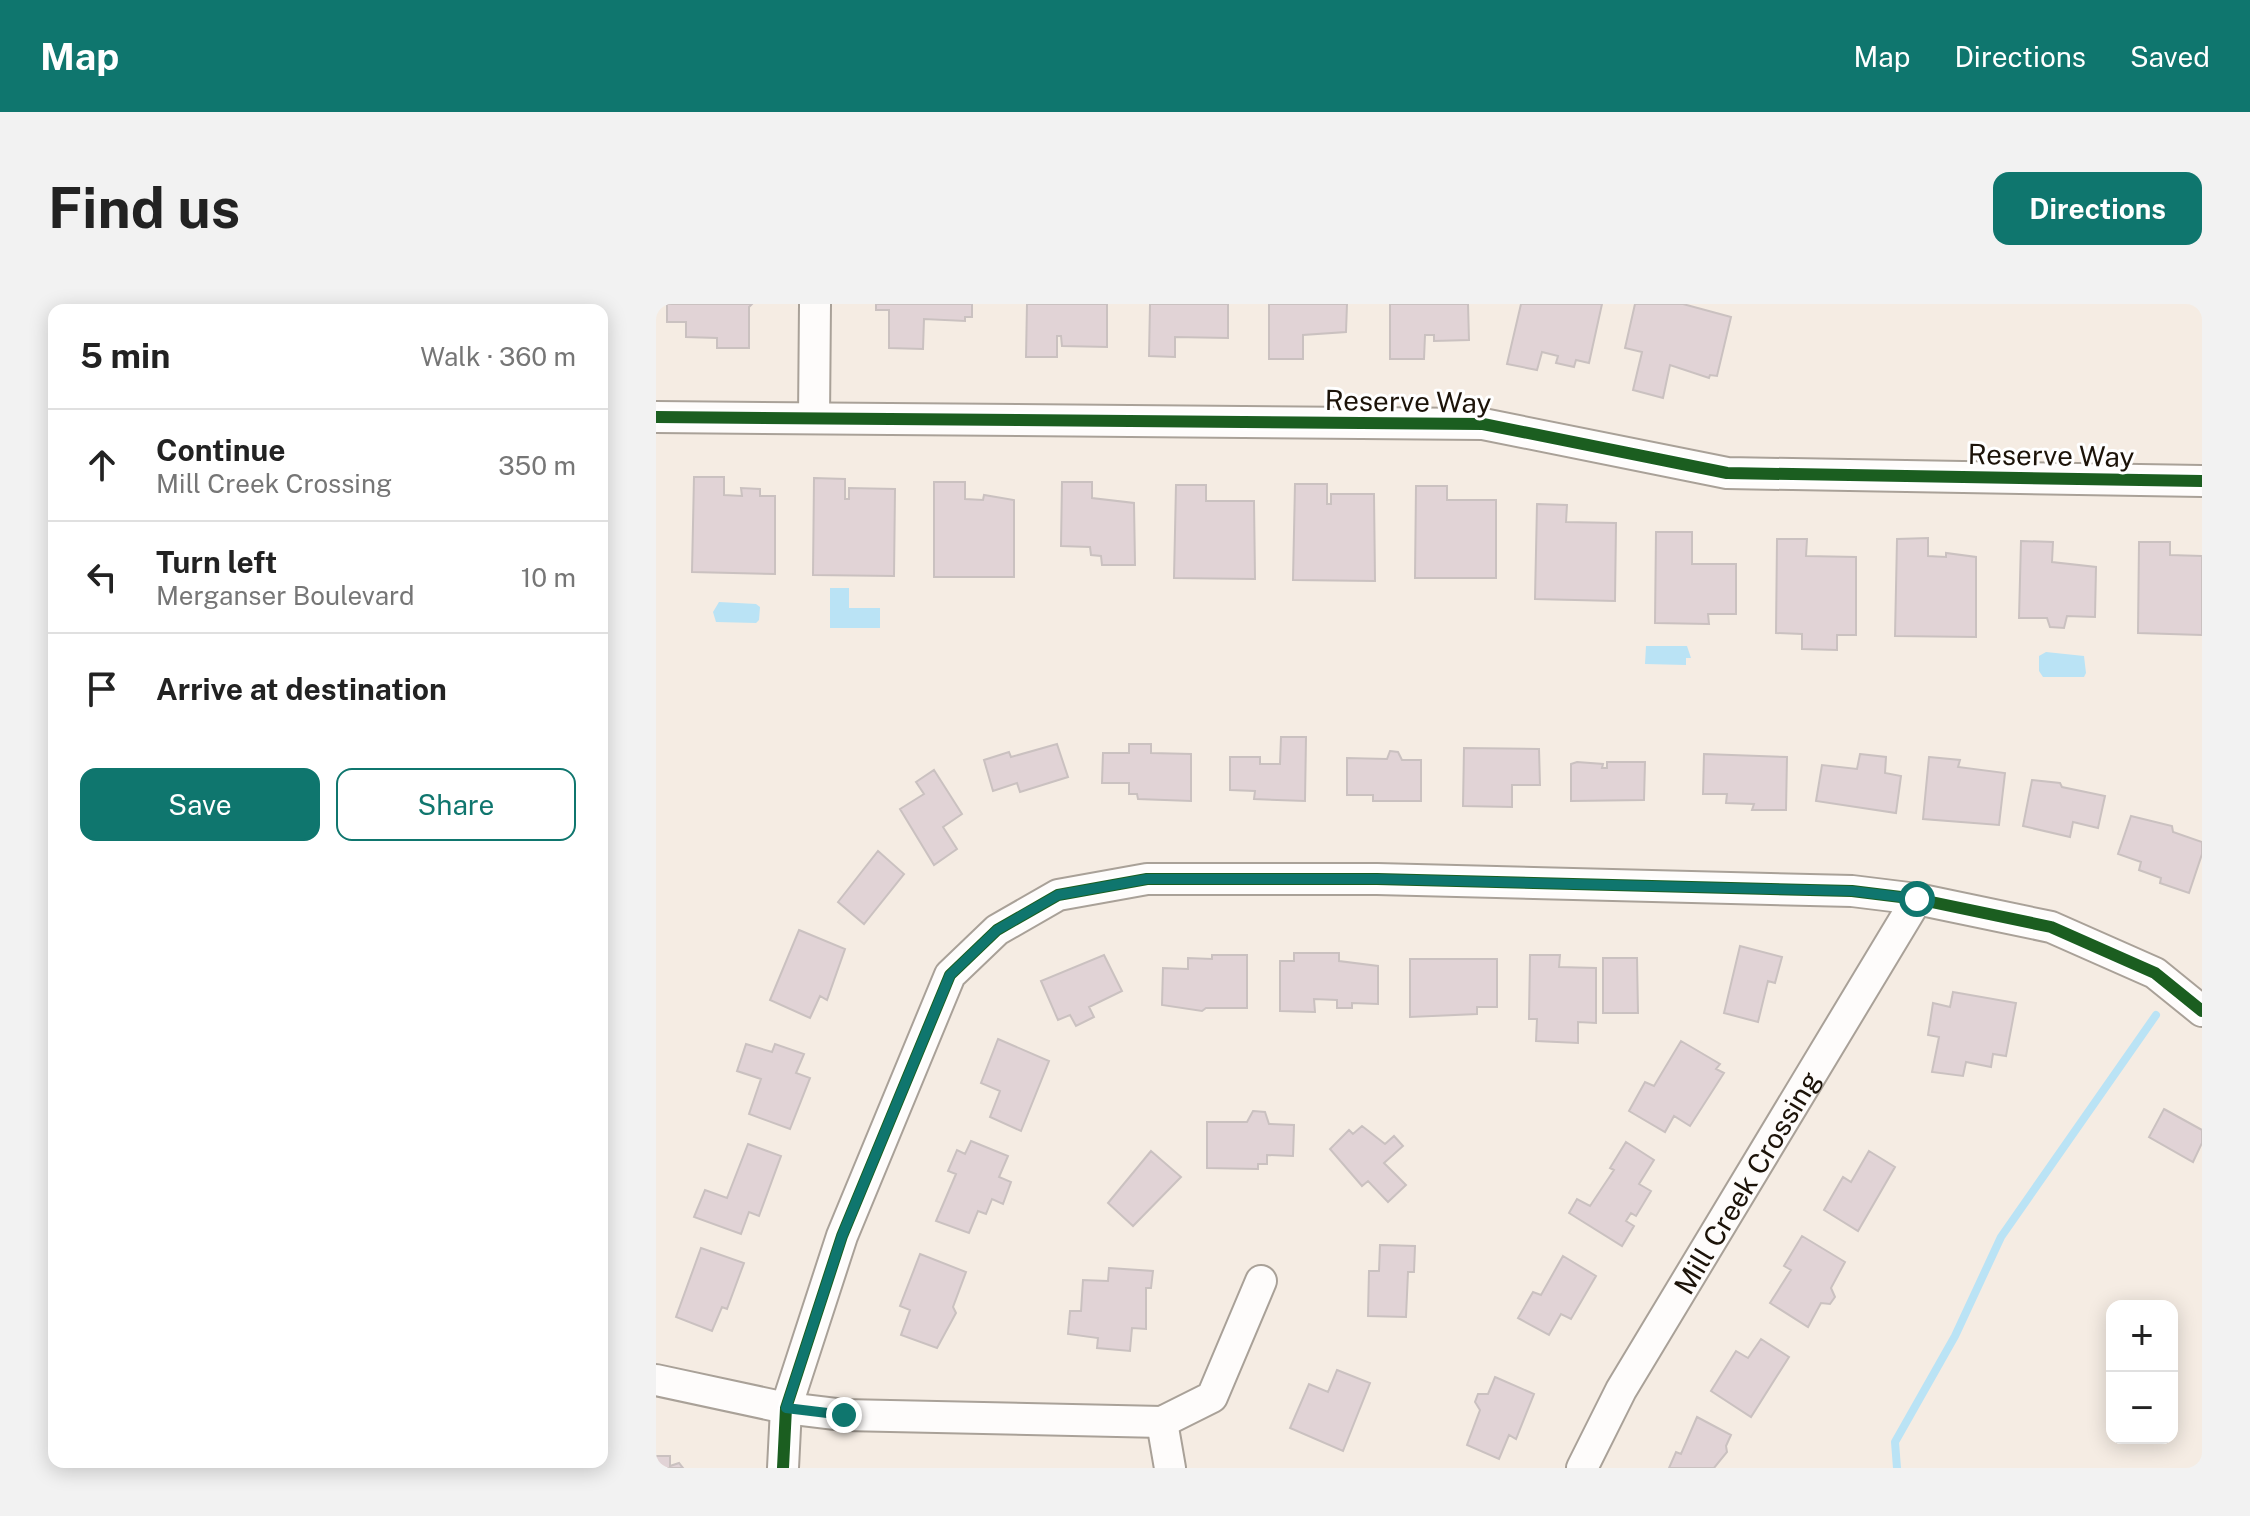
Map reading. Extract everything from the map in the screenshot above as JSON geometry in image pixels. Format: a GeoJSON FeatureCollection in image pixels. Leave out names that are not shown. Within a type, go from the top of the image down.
{"type":"FeatureCollection","features":[{"type":"Feature","properties":{"kind":"street"},"geometry":{"type":"LineString","coordinates":[[814,418],[815,304]]}},
{"type":"Feature","properties":{"kind":"street","name":"Reserve Way"},"geometry":{"type":"LineString","coordinates":[[656,417],[1483,424],[1727,473],[2202,481]]}},
{"type":"Feature","properties":{"kind":"street"},"geometry":{"type":"LineString","coordinates":[[783,1468],[786,1408],[842,1236],[950,975],[997,930],[1058,895],[1147,879],[1377,879],[1852,891],[1917,899],[2051,927],[2155,973],[2202,1011]]}},
{"type":"Feature","properties":{"kind":"street","name":"Mill Creek Crossing"},"geometry":{"type":"LineString","coordinates":[[1582,1468],[1621,1390],[1917,899]]}},
{"type":"Feature","properties":{"kind":"street"},"geometry":{"type":"LineString","coordinates":[[656,1380],[786,1408],[844,1415],[1162,1422],[1212,1397],[1261,1281]]}},
{"type":"Feature","properties":{"kind":"street"},"geometry":{"type":"LineString","coordinates":[[1162,1422],[1170,1468]]}},
{"type":"Feature","properties":{"kind":"water"},"geometry":{"type":"Polygon","coordinates":[[[830,588],[849,588],[849,608],[880,608],[880,628],[830,628],[830,588]]]}},
{"type":"Feature","properties":{"kind":"water"},"geometry":{"type":"Polygon","coordinates":[[[719,602],[756,604],[760,607],[759,620],[756,623],[716,622],[713,612],[719,602]]]}},
{"type":"Feature","properties":{"kind":"water"},"geometry":{"type":"Polygon","coordinates":[[[1646,646],[1687,646],[1691,658],[1686,658],[1686,665],[1645,664],[1646,646]]]}},
{"type":"Feature","properties":{"kind":"water"},"geometry":{"type":"Polygon","coordinates":[[[2046,652],[2084,656],[2084,677],[2043,677],[2039,671],[2039,656],[2046,652]]]}},
{"type":"Feature","properties":{"kind":"building"},"geometry":{"type":"Polygon","coordinates":[[[667,304],[752,304],[749,307],[749,348],[717,348],[717,338],[686,337],[686,322],[667,322],[667,304]]]}},
{"type":"Feature","properties":{"kind":"building"},"geometry":{"type":"Polygon","coordinates":[[[876,304],[972,304],[972,317],[965,317],[965,321],[924,319],[923,349],[889,348],[889,310],[876,310],[876,304]]]}},
{"type":"Feature","properties":{"kind":"building"},"geometry":{"type":"Polygon","coordinates":[[[1027,304],[1107,304],[1107,347],[1062,346],[1061,336],[1057,336],[1057,357],[1026,357],[1027,304]]]}},
{"type":"Feature","properties":{"kind":"building"},"geometry":{"type":"Polygon","coordinates":[[[1150,304],[1228,304],[1228,338],[1175,337],[1175,357],[1149,356],[1150,304]]]}},
{"type":"Feature","properties":{"kind":"building"},"geometry":{"type":"Polygon","coordinates":[[[1269,304],[1347,304],[1346,332],[1303,335],[1303,359],[1269,359],[1269,304]]]}},
{"type":"Feature","properties":{"kind":"building"},"geometry":{"type":"Polygon","coordinates":[[[1390,304],[1468,304],[1469,340],[1434,341],[1434,335],[1425,335],[1424,359],[1390,359],[1390,304]]]}},
{"type":"Feature","properties":{"kind":"building"},"geometry":{"type":"Polygon","coordinates":[[[1521,304],[1602,304],[1589,363],[1576,360],[1574,367],[1556,363],[1558,356],[1542,352],[1537,370],[1507,364],[1521,304]]]}},
{"type":"Feature","properties":{"kind":"building"},"geometry":{"type":"Polygon","coordinates":[[[1635,304],[1683,304],[1731,317],[1717,376],[1710,375],[1709,378],[1670,365],[1663,398],[1633,390],[1642,352],[1625,348],[1635,304]]]}},
{"type":"Feature","properties":{"kind":"building"},"geometry":{"type":"Polygon","coordinates":[[[694,477],[724,477],[724,495],[742,496],[741,488],[760,489],[760,496],[775,496],[775,574],[692,572],[694,477]]]}},
{"type":"Feature","properties":{"kind":"building"},"geometry":{"type":"Polygon","coordinates":[[[814,478],[845,479],[845,499],[849,499],[849,488],[895,489],[894,576],[813,575],[814,478]]]}},
{"type":"Feature","properties":{"kind":"building"},"geometry":{"type":"Polygon","coordinates":[[[934,482],[965,482],[965,499],[983,500],[984,495],[1014,500],[1014,577],[934,577],[934,482]]]}},
{"type":"Feature","properties":{"kind":"building"},"geometry":{"type":"Polygon","coordinates":[[[1062,482],[1092,482],[1092,498],[1134,503],[1135,565],[1102,565],[1101,556],[1091,555],[1090,547],[1061,546],[1062,482]]]}},
{"type":"Feature","properties":{"kind":"building"},"geometry":{"type":"Polygon","coordinates":[[[1295,484],[1327,484],[1327,504],[1331,504],[1331,494],[1374,494],[1375,581],[1293,580],[1295,484]]]}},
{"type":"Feature","properties":{"kind":"building"},"geometry":{"type":"Polygon","coordinates":[[[1176,485],[1206,485],[1206,501],[1254,501],[1255,579],[1174,578],[1176,485]]]}},
{"type":"Feature","properties":{"kind":"building"},"geometry":{"type":"Polygon","coordinates":[[[1416,486],[1447,486],[1447,500],[1496,500],[1496,578],[1415,578],[1416,486]]]}},
{"type":"Feature","properties":{"kind":"building"},"geometry":{"type":"Polygon","coordinates":[[[1537,504],[1567,505],[1566,522],[1616,523],[1615,601],[1535,599],[1537,504]]]}},
{"type":"Feature","properties":{"kind":"building"},"geometry":{"type":"Polygon","coordinates":[[[1656,532],[1692,532],[1692,564],[1736,564],[1736,614],[1708,614],[1709,624],[1655,623],[1656,532]]]}},
{"type":"Feature","properties":{"kind":"building"},"geometry":{"type":"Polygon","coordinates":[[[1928,538],[1928,556],[1946,557],[1946,553],[1976,557],[1976,637],[1895,636],[1897,539],[1928,538]]]}},
{"type":"Feature","properties":{"kind":"building"},"geometry":{"type":"Polygon","coordinates":[[[1777,539],[1807,539],[1806,556],[1856,557],[1856,635],[1837,635],[1837,650],[1802,649],[1802,634],[1776,633],[1777,539]]]}},
{"type":"Feature","properties":{"kind":"building"},"geometry":{"type":"Polygon","coordinates":[[[2021,541],[2053,542],[2052,562],[2096,567],[2095,617],[2067,616],[2064,628],[2050,627],[2047,618],[2019,618],[2021,541]]]}},
{"type":"Feature","properties":{"kind":"building"},"geometry":{"type":"Polygon","coordinates":[[[2139,542],[2170,542],[2170,555],[2202,556],[2202,635],[2138,633],[2139,542]]]}},
{"type":"Feature","properties":{"kind":"building"},"geometry":{"type":"Polygon","coordinates":[[[1281,737],[1306,737],[1305,801],[1254,799],[1255,791],[1230,790],[1230,757],[1260,757],[1260,764],[1280,764],[1281,737]]]}},
{"type":"Feature","properties":{"kind":"building"},"geometry":{"type":"Polygon","coordinates":[[[1057,744],[1068,777],[1020,792],[1017,783],[993,791],[984,760],[1009,752],[1011,757],[1057,744]]]}},
{"type":"Feature","properties":{"kind":"building"},"geometry":{"type":"Polygon","coordinates":[[[1129,744],[1151,744],[1151,753],[1191,754],[1191,801],[1138,799],[1137,794],[1129,794],[1129,783],[1102,783],[1103,753],[1129,753],[1129,744]]]}},
{"type":"Feature","properties":{"kind":"building"},"geometry":{"type":"Polygon","coordinates":[[[1464,748],[1539,749],[1540,785],[1512,785],[1512,807],[1463,806],[1464,748]]]}},
{"type":"Feature","properties":{"kind":"building"},"geometry":{"type":"Polygon","coordinates":[[[1390,751],[1398,752],[1402,760],[1421,760],[1421,801],[1373,801],[1373,795],[1347,795],[1347,758],[1387,759],[1390,751]]]}},
{"type":"Feature","properties":{"kind":"building"},"geometry":{"type":"Polygon","coordinates":[[[1704,754],[1787,757],[1786,810],[1752,810],[1754,804],[1726,803],[1727,794],[1703,794],[1704,754]]]}},
{"type":"Feature","properties":{"kind":"building"},"geometry":{"type":"Polygon","coordinates":[[[1860,754],[1886,757],[1885,773],[1901,776],[1896,813],[1816,801],[1822,765],[1857,769],[1860,754]]]}},
{"type":"Feature","properties":{"kind":"building"},"geometry":{"type":"Polygon","coordinates":[[[1929,757],[1960,760],[1958,767],[2005,773],[1999,825],[1923,819],[1929,757]]]}},
{"type":"Feature","properties":{"kind":"building"},"geometry":{"type":"Polygon","coordinates":[[[1607,762],[1645,762],[1644,800],[1571,801],[1571,764],[1603,764],[1602,768],[1607,768],[1607,762]]]}},
{"type":"Feature","properties":{"kind":"building"},"geometry":{"type":"Polygon","coordinates":[[[934,770],[962,814],[943,827],[957,849],[934,865],[900,809],[924,794],[916,782],[934,770]]]}},
{"type":"Feature","properties":{"kind":"building"},"geometry":{"type":"Polygon","coordinates":[[[2032,780],[2060,783],[2062,787],[2105,796],[2098,828],[2073,822],[2070,837],[2023,826],[2032,780]]]}},
{"type":"Feature","properties":{"kind":"building"},"geometry":{"type":"Polygon","coordinates":[[[2131,816],[2172,826],[2173,832],[2202,842],[2202,854],[2189,893],[2160,883],[2161,878],[2139,870],[2141,862],[2118,854],[2131,816]]]}},
{"type":"Feature","properties":{"kind":"building"},"geometry":{"type":"Polygon","coordinates":[[[878,851],[904,874],[864,924],[838,902],[878,851]]]}},
{"type":"Feature","properties":{"kind":"building"},"geometry":{"type":"Polygon","coordinates":[[[799,930],[845,949],[827,1000],[820,996],[810,1018],[770,1000],[799,930]]]}},
{"type":"Feature","properties":{"kind":"building"},"geometry":{"type":"Polygon","coordinates":[[[1740,946],[1782,957],[1775,983],[1768,981],[1758,1022],[1724,1013],[1740,946]]]}},
{"type":"Feature","properties":{"kind":"building"},"geometry":{"type":"Polygon","coordinates":[[[1294,953],[1339,953],[1339,961],[1378,966],[1378,1004],[1352,1003],[1352,1008],[1337,1008],[1337,1000],[1314,999],[1315,1012],[1280,1011],[1280,961],[1294,961],[1294,953]]]}},
{"type":"Feature","properties":{"kind":"building"},"geometry":{"type":"Polygon","coordinates":[[[1104,955],[1122,991],[1089,1007],[1094,1017],[1076,1026],[1070,1015],[1058,1020],[1041,981],[1104,955]]]}},
{"type":"Feature","properties":{"kind":"building"},"geometry":{"type":"Polygon","coordinates":[[[1212,955],[1247,955],[1247,1008],[1206,1008],[1202,1011],[1162,1005],[1163,968],[1188,969],[1188,958],[1212,959],[1212,955]]]}},
{"type":"Feature","properties":{"kind":"building"},"geometry":{"type":"Polygon","coordinates":[[[1530,955],[1560,955],[1559,967],[1596,968],[1596,1023],[1578,1022],[1578,1043],[1536,1041],[1537,1019],[1529,1019],[1530,955]]]}},
{"type":"Feature","properties":{"kind":"building"},"geometry":{"type":"Polygon","coordinates":[[[1603,958],[1637,958],[1638,1013],[1603,1013],[1603,958]]]}},
{"type":"Feature","properties":{"kind":"building"},"geometry":{"type":"Polygon","coordinates":[[[1410,959],[1497,959],[1497,1007],[1477,1007],[1477,1014],[1410,1017],[1410,959]]]}},
{"type":"Feature","properties":{"kind":"building"},"geometry":{"type":"Polygon","coordinates":[[[1953,992],[2016,1003],[2006,1056],[1993,1054],[1991,1067],[1966,1062],[1963,1076],[1932,1072],[1939,1037],[1928,1035],[1933,1003],[1950,1007],[1953,992]]]}},
{"type":"Feature","properties":{"kind":"building"},"geometry":{"type":"Polygon","coordinates":[[[998,1039],[1049,1061],[1021,1131],[990,1117],[1000,1091],[981,1083],[998,1039]]]}},
{"type":"Feature","properties":{"kind":"building"},"geometry":{"type":"Polygon","coordinates":[[[1681,1041],[1720,1064],[1716,1069],[1724,1073],[1690,1126],[1674,1116],[1665,1132],[1629,1111],[1645,1082],[1654,1086],[1681,1041]]]}},
{"type":"Feature","properties":{"kind":"building"},"geometry":{"type":"Polygon","coordinates":[[[746,1044],[772,1052],[775,1044],[804,1054],[796,1073],[810,1078],[790,1129],[749,1114],[761,1079],[737,1071],[746,1044]]]}},
{"type":"Feature","properties":{"kind":"building"},"geometry":{"type":"Polygon","coordinates":[[[2164,1109],[2202,1130],[2202,1143],[2193,1162],[2149,1137],[2164,1109]]]}},
{"type":"Feature","properties":{"kind":"building"},"geometry":{"type":"Polygon","coordinates":[[[1253,1111],[1265,1112],[1269,1124],[1294,1125],[1293,1156],[1267,1155],[1267,1164],[1258,1164],[1258,1169],[1207,1168],[1207,1122],[1247,1122],[1253,1111]]]}},
{"type":"Feature","properties":{"kind":"building"},"geometry":{"type":"Polygon","coordinates":[[[1362,1126],[1385,1144],[1394,1136],[1403,1146],[1384,1163],[1406,1185],[1388,1202],[1368,1181],[1362,1186],[1330,1149],[1349,1130],[1353,1134],[1362,1126]]]}},
{"type":"Feature","properties":{"kind":"building"},"geometry":{"type":"Polygon","coordinates":[[[971,1141],[1008,1156],[999,1177],[1011,1182],[1003,1204],[992,1199],[986,1214],[978,1211],[969,1233],[936,1221],[956,1174],[948,1171],[957,1150],[965,1154],[971,1141]]]}},
{"type":"Feature","properties":{"kind":"building"},"geometry":{"type":"Polygon","coordinates":[[[1626,1142],[1654,1160],[1639,1184],[1651,1191],[1636,1216],[1631,1213],[1626,1221],[1634,1226],[1622,1246],[1569,1213],[1577,1199],[1590,1206],[1614,1170],[1610,1168],[1626,1142]]]}},
{"type":"Feature","properties":{"kind":"building"},"geometry":{"type":"Polygon","coordinates":[[[748,1144],[781,1156],[759,1216],[749,1212],[741,1234],[694,1217],[705,1190],[727,1198],[748,1144]]]}},
{"type":"Feature","properties":{"kind":"building"},"geometry":{"type":"Polygon","coordinates":[[[1151,1151],[1181,1177],[1133,1226],[1108,1203],[1151,1151]]]}},
{"type":"Feature","properties":{"kind":"building"},"geometry":{"type":"Polygon","coordinates":[[[1869,1151],[1895,1167],[1858,1231],[1824,1210],[1843,1177],[1851,1182],[1869,1151]]]}},
{"type":"Feature","properties":{"kind":"building"},"geometry":{"type":"Polygon","coordinates":[[[1802,1236],[1845,1262],[1831,1288],[1835,1297],[1830,1304],[1821,1303],[1808,1327],[1770,1303],[1791,1270],[1784,1266],[1802,1236]]]}},
{"type":"Feature","properties":{"kind":"building"},"geometry":{"type":"Polygon","coordinates":[[[1380,1245],[1415,1246],[1414,1272],[1408,1272],[1406,1317],[1368,1316],[1369,1271],[1379,1271],[1380,1245]]]}},
{"type":"Feature","properties":{"kind":"building"},"geometry":{"type":"Polygon","coordinates":[[[701,1248],[744,1263],[727,1309],[722,1307],[712,1331],[676,1317],[701,1248]]]}},
{"type":"Feature","properties":{"kind":"building"},"geometry":{"type":"Polygon","coordinates":[[[920,1254],[966,1272],[953,1307],[956,1313],[937,1348],[901,1335],[910,1310],[900,1306],[920,1254]]]}},
{"type":"Feature","properties":{"kind":"building"},"geometry":{"type":"Polygon","coordinates":[[[1563,1256],[1596,1276],[1571,1319],[1561,1314],[1549,1335],[1518,1318],[1533,1292],[1541,1295],[1563,1256]]]}},
{"type":"Feature","properties":{"kind":"building"},"geometry":{"type":"Polygon","coordinates":[[[1109,1268],[1153,1271],[1151,1288],[1146,1288],[1146,1329],[1132,1328],[1130,1351],[1097,1348],[1098,1338],[1068,1334],[1070,1311],[1081,1311],[1083,1280],[1108,1281],[1109,1268]]]}},
{"type":"Feature","properties":{"kind":"building"},"geometry":{"type":"Polygon","coordinates":[[[1761,1339],[1789,1357],[1751,1417],[1711,1391],[1736,1351],[1748,1358],[1761,1339]]]}},
{"type":"Feature","properties":{"kind":"building"},"geometry":{"type":"Polygon","coordinates":[[[1337,1370],[1370,1383],[1343,1451],[1290,1428],[1309,1384],[1328,1392],[1337,1370]]]}},
{"type":"Feature","properties":{"kind":"building"},"geometry":{"type":"Polygon","coordinates":[[[1495,1377],[1534,1394],[1516,1439],[1509,1435],[1499,1459],[1467,1445],[1480,1410],[1475,1402],[1478,1394],[1488,1394],[1495,1377]]]}},
{"type":"Feature","properties":{"kind":"building"},"geometry":{"type":"Polygon","coordinates":[[[1697,1417],[1731,1435],[1727,1452],[1714,1468],[1669,1468],[1676,1452],[1681,1454],[1697,1417]]]}},
{"type":"Feature","properties":{"kind":"building"},"geometry":{"type":"Polygon","coordinates":[[[656,1456],[670,1456],[670,1466],[679,1463],[683,1468],[656,1468],[656,1456]]]}},
{"type":"Feature","properties":{"kind":"waterway"},"geometry":{"type":"LineString","coordinates":[[1897,1468],[1895,1442],[1955,1336],[2001,1237],[2156,1015]]}},
{"type":"Feature","properties":{"kind":"cycle path"},"geometry":{"type":"LineString","coordinates":[[656,417],[1483,424],[1727,473],[2202,481]]}},
{"type":"Feature","properties":{"kind":"cycle path"},"geometry":{"type":"LineString","coordinates":[[783,1468],[786,1408],[842,1236],[950,975],[997,930],[1058,895],[1147,879],[1377,879],[1852,891],[1917,899],[2051,927],[2155,973],[2202,1011]]}},
{"type":"Feature","properties":{"kind":"route"},"geometry":{"type":"LineString","coordinates":[[844,1415],[786,1408],[842,1236],[913,1060],[950,975],[997,930],[1058,895],[1147,879],[1377,879],[1852,891],[1917,899]]}}]}
